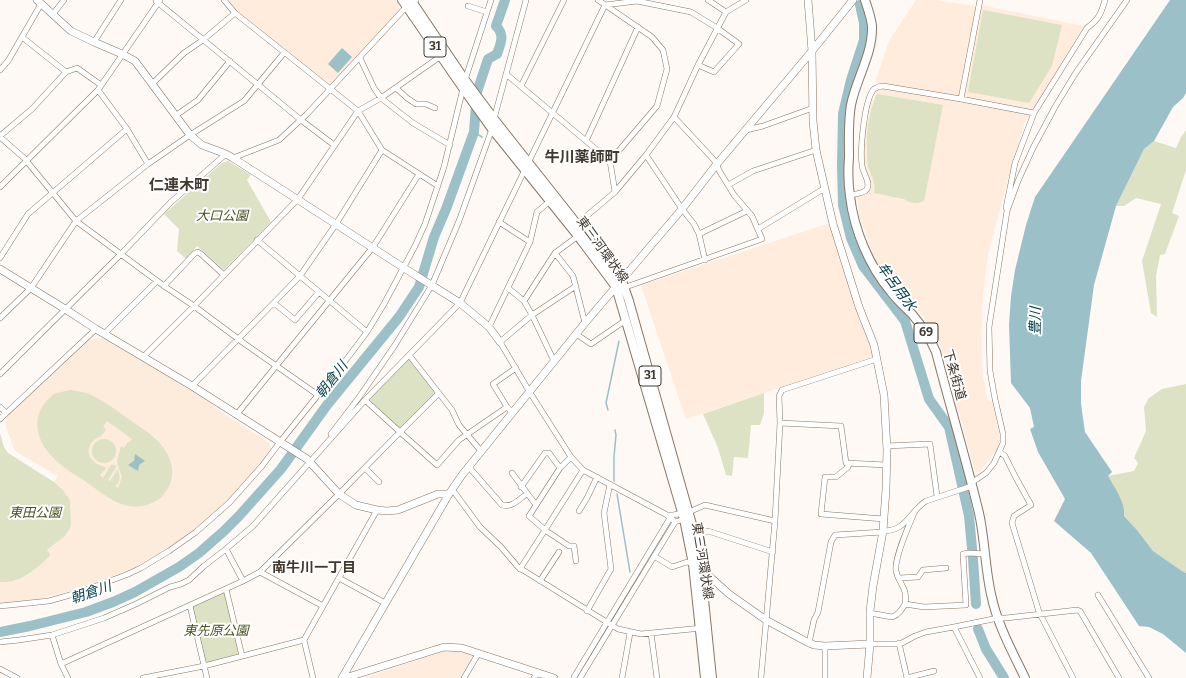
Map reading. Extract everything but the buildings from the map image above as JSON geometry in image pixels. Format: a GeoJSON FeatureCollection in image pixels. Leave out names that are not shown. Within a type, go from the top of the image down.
{"type":"FeatureCollection","features":[{"type":"Feature","properties":{"kind":"main road","name":"下条街道"},"geometry":{"type":"LineString","coordinates":[[865,0],[871,21],[871,36],[868,53],[850,112],[849,195],[854,218],[866,253],[871,262],[886,286],[925,332],[936,352],[980,520],[986,554],[989,586],[1003,632],[1025,678]]}},
{"type":"Feature","properties":{"kind":"main road","name":"東三河環状線"},"geometry":{"type":"LineString","coordinates":[[410,2],[441,56],[492,122],[525,171],[578,236],[621,285],[626,320],[671,473],[685,515],[695,535],[701,570],[705,678]]}},
{"type":"Feature","properties":{"kind":"main road","name":"東三河環状線"},"geometry":{"type":"LineString","coordinates":[[410,2],[466,87]]}},
{"type":"Feature","properties":{"kind":"main road","name":"東三河環状線"},"geometry":{"type":"LineString","coordinates":[[492,122],[528,162],[577,224],[621,285],[685,515],[712,678]]}},
{"type":"Feature","properties":{"kind":"street"},"geometry":{"type":"LineString","coordinates":[[53,14],[64,0]]}},
{"type":"Feature","properties":{"kind":"street"},"geometry":{"type":"LineString","coordinates":[[94,42],[121,0]]}},
{"type":"Feature","properties":{"kind":"street"},"geometry":{"type":"LineString","coordinates":[[224,0],[235,13],[358,111],[382,150],[438,186]]}},
{"type":"Feature","properties":{"kind":"street"},"geometry":{"type":"LineString","coordinates":[[0,606],[49,601],[77,593],[126,575],[162,555],[196,532],[229,504],[282,443],[367,332],[405,268],[425,224],[438,186],[491,0]]}},
{"type":"Feature","properties":{"kind":"street"},"geometry":{"type":"LineString","coordinates":[[0,642],[52,635],[104,618],[170,587],[189,580],[253,526],[308,461],[360,396],[383,362],[431,284],[459,221],[492,122],[526,0]]}},
{"type":"Feature","properties":{"kind":"street"},"geometry":{"type":"LineString","coordinates":[[521,86],[564,0]]}},
{"type":"Feature","properties":{"kind":"street"},"geometry":{"type":"LineString","coordinates":[[598,0],[652,37],[663,50],[667,69],[657,106],[610,161]]}},
{"type":"Feature","properties":{"kind":"street"},"geometry":{"type":"LineString","coordinates":[[605,5],[637,0],[691,12],[739,44],[714,72],[698,65]]}},
{"type":"Feature","properties":{"kind":"street"},"geometry":{"type":"LineString","coordinates":[[708,0],[726,12]]}},
{"type":"Feature","properties":{"kind":"street"},"geometry":{"type":"LineString","coordinates":[[577,224],[615,192],[646,155],[674,117],[698,65],[726,12],[746,0]]}},
{"type":"Feature","properties":{"kind":"street"},"geometry":{"type":"LineString","coordinates":[[808,0],[812,50],[813,121],[816,150],[833,224],[859,307],[874,345],[884,394],[887,465],[884,519],[870,613],[870,644],[867,678]]}},
{"type":"Feature","properties":{"kind":"street"},"geometry":{"type":"LineString","coordinates":[[342,678],[450,492],[510,410],[529,391],[585,323],[621,285],[716,165],[853,0]]}},
{"type":"Feature","properties":{"kind":"street"},"geometry":{"type":"LineString","coordinates":[[961,99],[980,0]]}},
{"type":"Feature","properties":{"kind":"street"},"geometry":{"type":"LineString","coordinates":[[1007,211],[1006,207],[1015,163],[1034,113],[1087,28],[1095,22],[1100,15],[1105,0]]}},
{"type":"Feature","properties":{"kind":"street"},"geometry":{"type":"LineString","coordinates":[[809,643],[814,620],[818,612],[831,542],[835,535],[891,531],[898,528],[920,505],[926,501],[970,485],[986,473],[1000,452],[1003,443],[1003,434],[990,371],[989,327],[1007,211],[1032,148],[1055,106],[1075,74],[1127,0]]}},
{"type":"Feature","properties":{"kind":"street"},"geometry":{"type":"LineString","coordinates":[[0,188],[98,90],[158,1],[301,120],[334,144]]}},
{"type":"Feature","properties":{"kind":"street"},"geometry":{"type":"LineString","coordinates":[[0,70],[22,37],[39,2],[72,31],[122,54],[135,62],[190,135],[202,146],[226,154],[233,158],[460,303],[489,327],[500,342],[571,457],[583,470],[668,516],[674,522]]}},
{"type":"Feature","properties":{"kind":"street"},"geometry":{"type":"LineString","coordinates":[[233,158],[278,140],[301,120],[360,58],[410,2]]}},
{"type":"Feature","properties":{"kind":"street"},"geometry":{"type":"LineString","coordinates":[[308,461],[365,400],[460,303],[605,5]]}},
{"type":"Feature","properties":{"kind":"street"},"geometry":{"type":"LineString","coordinates":[[468,6],[487,12]]}},
{"type":"Feature","properties":{"kind":"street"},"geometry":{"type":"LineString","coordinates":[[152,84],[184,53],[203,40],[235,13]]}},
{"type":"Feature","properties":{"kind":"street"},"geometry":{"type":"LineString","coordinates":[[586,141],[638,27]]}},
{"type":"Feature","properties":{"kind":"street"},"geometry":{"type":"LineString","coordinates":[[22,37],[66,72]]}},
{"type":"Feature","properties":{"kind":"street"},"geometry":{"type":"LineString","coordinates":[[0,318],[31,288],[76,221],[148,164],[190,135],[244,101],[284,53]]}},
{"type":"Feature","properties":{"kind":"street"},"geometry":{"type":"LineString","coordinates":[[143,357],[298,199],[334,144],[358,111],[382,98],[441,56]]}},
{"type":"Feature","properties":{"kind":"street"},"geometry":{"type":"LineString","coordinates":[[360,58],[374,88],[382,98],[413,123],[450,146]]}},
{"type":"Feature","properties":{"kind":"street"},"geometry":{"type":"LineString","coordinates":[[176,116],[198,100],[230,61]]}},
{"type":"Feature","properties":{"kind":"street"},"geometry":{"type":"LineString","coordinates":[[101,85],[77,68],[66,72],[32,110],[0,136],[27,162],[76,221],[318,396]]}},
{"type":"Feature","properties":{"kind":"street"},"geometry":{"type":"LineString","coordinates":[[506,74],[610,161],[615,192]]}},
{"type":"Feature","properties":{"kind":"street"},"geometry":{"type":"LineString","coordinates":[[849,195],[864,192],[868,184],[862,167],[862,136],[869,101],[873,91],[876,88],[883,86],[1034,113]]}},
{"type":"Feature","properties":{"kind":"street"},"geometry":{"type":"LineString","coordinates":[[396,88],[416,104],[426,104],[435,108]]}},
{"type":"Feature","properties":{"kind":"street"},"geometry":{"type":"LineString","coordinates":[[98,90],[127,130],[148,164]]}},
{"type":"Feature","properties":{"kind":"street"},"geometry":{"type":"LineString","coordinates":[[745,130],[763,126],[813,108]]}},
{"type":"Feature","properties":{"kind":"street"},"geometry":{"type":"LineString","coordinates":[[621,285],[706,260],[762,239],[752,216],[734,196],[714,160],[674,117]]}},
{"type":"Feature","properties":{"kind":"street"},"geometry":{"type":"LineString","coordinates":[[0,258],[28,214],[127,130]]}},
{"type":"Feature","properties":{"kind":"street"},"geometry":{"type":"LineString","coordinates":[[192,386],[300,276],[336,224],[382,150]]}},
{"type":"Feature","properties":{"kind":"street"},"geometry":{"type":"LineString","coordinates":[[728,185],[753,171],[816,150]]}},
{"type":"Feature","properties":{"kind":"street"},"geometry":{"type":"LineString","coordinates":[[0,374],[121,254],[171,202],[226,154]]}},
{"type":"Feature","properties":{"kind":"street"},"geometry":{"type":"LineString","coordinates":[[646,155],[682,209],[694,224],[706,260]]}},
{"type":"Feature","properties":{"kind":"street"},"geometry":{"type":"LineString","coordinates":[[237,414],[373,247],[419,174]]}},
{"type":"Feature","properties":{"kind":"street"},"geometry":{"type":"LineString","coordinates":[[758,229],[825,188]]}},
{"type":"Feature","properties":{"kind":"street"},"geometry":{"type":"LineString","coordinates":[[489,327],[530,242],[537,212],[550,202]]}},
{"type":"Feature","properties":{"kind":"street"},"geometry":{"type":"LineString","coordinates":[[698,234],[747,211]]}},
{"type":"Feature","properties":{"kind":"street"},"geometry":{"type":"LineString","coordinates":[[499,222],[530,242]]}},
{"type":"Feature","properties":{"kind":"street"},"geometry":{"type":"LineString","coordinates":[[524,301],[555,253],[578,236]]}},
{"type":"Feature","properties":{"kind":"street"},"geometry":{"type":"LineString","coordinates":[[257,240],[367,332]]}},
{"type":"Feature","properties":{"kind":"street"},"geometry":{"type":"LineString","coordinates":[[164,286],[198,252],[224,275]]}},
{"type":"Feature","properties":{"kind":"street"},"geometry":{"type":"LineString","coordinates":[[555,253],[573,276],[585,323]]}},
{"type":"Feature","properties":{"kind":"street"},"geometry":{"type":"LineString","coordinates":[[0,269],[104,334],[192,386],[282,443],[308,461],[339,494],[356,505],[377,510],[398,510],[438,494],[450,492]]}},
{"type":"Feature","properties":{"kind":"street"},"geometry":{"type":"LineString","coordinates":[[104,334],[157,281]]}},
{"type":"Feature","properties":{"kind":"street"},"geometry":{"type":"LineString","coordinates":[[500,342],[532,315],[576,286]]}},
{"type":"Feature","properties":{"kind":"street"},"geometry":{"type":"LineString","coordinates":[[508,288],[524,301],[554,361]]}},
{"type":"Feature","properties":{"kind":"street"},"geometry":{"type":"LineString","coordinates":[[274,303],[295,320],[319,292]]}},
{"type":"Feature","properties":{"kind":"street"},"geometry":{"type":"LineString","coordinates":[[576,334],[591,344],[626,320]]}},
{"type":"Feature","properties":{"kind":"street"},"geometry":{"type":"LineString","coordinates":[[0,419],[96,329]]}},
{"type":"Feature","properties":{"kind":"street"},"geometry":{"type":"LineString","coordinates":[[410,355],[452,410],[459,425],[481,451]]}},
{"type":"Feature","properties":{"kind":"street"},"geometry":{"type":"LineString","coordinates":[[761,678],[775,521],[780,423],[779,396],[782,390],[877,360]]}},
{"type":"Feature","properties":{"kind":"street"},"geometry":{"type":"LineString","coordinates":[[510,410],[493,384],[516,368]]}},
{"type":"Feature","properties":{"kind":"street"},"geometry":{"type":"LineString","coordinates":[[61,664],[190,606],[260,572],[439,393]]}},
{"type":"Feature","properties":{"kind":"street"},"geometry":{"type":"LineString","coordinates":[[365,400],[437,465],[467,434],[510,410]]}},
{"type":"Feature","properties":{"kind":"street"},"geometry":{"type":"LineString","coordinates":[[0,407],[6,413]]}},
{"type":"Feature","properties":{"kind":"street"},"geometry":{"type":"LineString","coordinates":[[780,423],[842,426],[846,463],[887,465]]}},
{"type":"Feature","properties":{"kind":"street"},"geometry":{"type":"LineString","coordinates":[[886,446],[930,444],[937,496]]}},
{"type":"Feature","properties":{"kind":"street"},"geometry":{"type":"LineString","coordinates":[[1000,452],[1005,456],[1031,505],[1014,516],[1012,523],[1036,604],[1073,678]]}},
{"type":"Feature","properties":{"kind":"street"},"geometry":{"type":"LineString","coordinates":[[521,487],[545,453],[549,453],[560,468]]}},
{"type":"Feature","properties":{"kind":"street"},"geometry":{"type":"LineString","coordinates":[[571,457],[560,468],[529,516],[545,530],[569,546],[574,546],[576,561]]}},
{"type":"Feature","properties":{"kind":"street"},"geometry":{"type":"LineString","coordinates":[[849,463],[848,466],[836,477],[824,477],[821,514],[884,519]]}},
{"type":"Feature","properties":{"kind":"street"},"geometry":{"type":"LineString","coordinates":[[468,466],[502,505],[510,506],[527,494]]}},
{"type":"Feature","properties":{"kind":"street"},"geometry":{"type":"LineString","coordinates":[[365,468],[379,482]]}},
{"type":"Feature","properties":{"kind":"street"},"geometry":{"type":"LineString","coordinates":[[520,568],[583,470]]}},
{"type":"Feature","properties":{"kind":"street"},"geometry":{"type":"LineString","coordinates":[[512,473],[536,505]]}},
{"type":"Feature","properties":{"kind":"street"},"geometry":{"type":"LineString","coordinates":[[579,511],[597,478]]}},
{"type":"Feature","properties":{"kind":"street"},"geometry":{"type":"LineString","coordinates":[[587,611],[611,569],[604,513],[610,484]]}},
{"type":"Feature","properties":{"kind":"street"},"geometry":{"type":"LineString","coordinates":[[450,492],[480,527],[520,568],[618,629],[630,633],[641,634],[704,628]]}},
{"type":"Feature","properties":{"kind":"street"},"geometry":{"type":"LineString","coordinates":[[580,678],[674,522],[705,505],[775,521]]}},
{"type":"Feature","properties":{"kind":"street"},"geometry":{"type":"LineString","coordinates":[[313,678],[304,640],[377,510]]}},
{"type":"Feature","properties":{"kind":"street"},"geometry":{"type":"LineString","coordinates":[[870,613],[895,616],[905,604],[906,593],[896,571],[896,564],[915,511]]}},
{"type":"Feature","properties":{"kind":"street"},"geometry":{"type":"LineString","coordinates":[[668,516],[685,515]]}},
{"type":"Feature","properties":{"kind":"street"},"geometry":{"type":"LineString","coordinates":[[574,678],[668,516]]}},
{"type":"Feature","properties":{"kind":"street"},"geometry":{"type":"LineString","coordinates":[[695,535],[708,531],[773,552]]}},
{"type":"Feature","properties":{"kind":"street"},"geometry":{"type":"LineString","coordinates":[[226,549],[243,581]]}},
{"type":"Feature","properties":{"kind":"street"},"geometry":{"type":"LineString","coordinates":[[540,581],[559,552]]}},
{"type":"Feature","properties":{"kind":"street"},"geometry":{"type":"LineString","coordinates":[[905,604],[924,607],[966,605],[967,596],[964,580],[964,554],[986,554]]}},
{"type":"Feature","properties":{"kind":"street"},"geometry":{"type":"LineString","coordinates":[[654,556],[672,567],[687,562],[693,564],[729,594],[766,620],[814,645],[899,644],[926,632],[998,618],[1077,610],[1080,611],[1119,678]]}},
{"type":"Feature","properties":{"kind":"street"},"geometry":{"type":"LineString","coordinates":[[899,578],[918,577],[923,570],[946,568]]}},
{"type":"Feature","properties":{"kind":"street"},"geometry":{"type":"LineString","coordinates":[[260,572],[323,606]]}},
{"type":"Feature","properties":{"kind":"street"},"geometry":{"type":"LineString","coordinates":[[339,578],[385,603]]}},
{"type":"Feature","properties":{"kind":"street"},"geometry":{"type":"LineString","coordinates":[[226,589],[242,656]]}},
{"type":"Feature","properties":{"kind":"street"},"geometry":{"type":"LineString","coordinates":[[1098,596],[1149,678]]}},
{"type":"Feature","properties":{"kind":"street"},"geometry":{"type":"LineString","coordinates":[[190,606],[207,678]]}},
{"type":"Feature","properties":{"kind":"street"},"geometry":{"type":"LineString","coordinates":[[954,627],[980,678]]}},
{"type":"Feature","properties":{"kind":"street"},"geometry":{"type":"LineString","coordinates":[[622,678],[630,633]]}},
{"type":"Feature","properties":{"kind":"street"},"geometry":{"type":"LineString","coordinates":[[651,633],[657,678]]}},
{"type":"Feature","properties":{"kind":"street"},"geometry":{"type":"LineString","coordinates":[[52,635],[61,664],[68,678]]}},
{"type":"Feature","properties":{"kind":"street"},"geometry":{"type":"LineString","coordinates":[[143,678],[204,666],[304,640]]}},
{"type":"Feature","properties":{"kind":"street"},"geometry":{"type":"LineString","coordinates":[[899,644],[907,678],[934,671]]}},
{"type":"Feature","properties":{"kind":"street"},"geometry":{"type":"LineString","coordinates":[[345,678],[444,646],[462,648],[536,675],[554,678]]}},
{"type":"Feature","properties":{"kind":"street"},"geometry":{"type":"LineString","coordinates":[[825,646],[826,678]]}},
{"type":"Feature","properties":{"kind":"street"},"geometry":{"type":"LineString","coordinates":[[464,678],[478,654]]}},
{"type":"Feature","properties":{"kind":"street"},"geometry":{"type":"LineString","coordinates":[[0,669],[17,678]]}},
{"type":"Feature","properties":{"kind":"shaded area"},"geometry":{"type":"Polygon","coordinates":[[[228,0],[396,0],[399,4],[398,11],[331,84],[238,11],[228,0]]]}},
{"type":"Feature","properties":{"kind":"shaded area"},"geometry":{"type":"Polygon","coordinates":[[[916,0],[936,0],[975,6],[981,5],[1084,26],[1031,116],[1025,121],[988,254],[983,294],[981,346],[983,376],[987,399],[992,402],[1000,439],[997,449],[979,473],[975,471],[941,348],[929,325],[921,314],[893,288],[882,274],[875,260],[860,217],[857,195],[868,191],[864,166],[864,142],[870,106],[878,88],[876,80],[889,41],[916,0]]]}},
{"type":"Feature","properties":{"kind":"shaded area"},"geometry":{"type":"Polygon","coordinates":[[[830,223],[874,356],[686,419],[641,285],[830,223]]]}},
{"type":"Feature","properties":{"kind":"shaded area"},"geometry":{"type":"Polygon","coordinates":[[[106,338],[208,400],[217,409],[269,443],[271,449],[264,460],[222,506],[179,541],[150,559],[132,569],[74,590],[38,599],[0,603],[0,582],[14,581],[27,576],[49,557],[47,551],[69,532],[71,524],[70,500],[63,490],[54,482],[58,476],[15,451],[5,424],[7,417],[88,339],[106,338]]]}},
{"type":"Feature","properties":{"kind":"shaded area"},"geometry":{"type":"Polygon","coordinates":[[[455,650],[474,653],[473,659],[461,678],[363,678],[445,651],[455,650]]]}},
{"type":"Feature","properties":{"kind":"green space"},"geometry":{"type":"Polygon","coordinates":[[[983,10],[1062,25],[1052,66],[1029,103],[968,92],[983,10]]]}},
{"type":"Feature","properties":{"kind":"green space"},"geometry":{"type":"Polygon","coordinates":[[[877,94],[943,105],[924,201],[914,203],[904,199],[874,193],[874,182],[867,162],[867,135],[870,114],[877,94]]]}},
{"type":"Feature","properties":{"kind":"green space"},"geometry":{"type":"Polygon","coordinates":[[[1186,130],[1186,170],[1172,213],[1179,216],[1165,254],[1160,255],[1156,276],[1157,317],[1151,313],[1142,261],[1161,204],[1136,198],[1124,206],[1116,206],[1144,149],[1154,141],[1176,148],[1186,130]]]}},
{"type":"Feature","properties":{"kind":"green space","name":"大口公園"},"geometry":{"type":"Polygon","coordinates":[[[228,161],[251,175],[247,180],[271,222],[224,270],[197,246],[186,259],[177,251],[179,229],[164,214],[222,163],[228,161]]]}},
{"type":"Feature","properties":{"kind":"green space"},"geometry":{"type":"Polygon","coordinates":[[[409,359],[436,393],[400,429],[369,399],[409,359]]]}},
{"type":"Feature","properties":{"kind":"green space"},"geometry":{"type":"Polygon","coordinates":[[[1186,384],[1186,573],[1153,551],[1124,516],[1108,476],[1134,471],[1138,463],[1134,458],[1146,431],[1144,407],[1149,398],[1162,389],[1186,384]]]}},
{"type":"Feature","properties":{"kind":"green space"},"geometry":{"type":"Polygon","coordinates":[[[71,390],[94,396],[156,439],[170,459],[172,468],[169,485],[161,497],[153,503],[139,506],[123,505],[108,497],[53,458],[41,441],[37,422],[38,415],[46,402],[52,396],[56,393],[71,390]],[[107,421],[103,427],[106,429],[104,433],[89,446],[89,454],[93,461],[106,468],[100,475],[103,478],[111,465],[115,465],[116,467],[108,480],[110,481],[118,469],[120,479],[115,486],[118,488],[122,477],[117,462],[121,446],[124,448],[132,439],[107,421]]]}},
{"type":"Feature","properties":{"kind":"green space"},"geometry":{"type":"Polygon","coordinates":[[[764,393],[764,413],[760,425],[751,425],[748,458],[734,457],[732,476],[726,475],[718,448],[703,414],[764,393]]]}},
{"type":"Feature","properties":{"kind":"green space","name":"東田公園"},"geometry":{"type":"Polygon","coordinates":[[[0,433],[4,447],[8,453],[54,482],[63,490],[70,500],[71,524],[70,529],[65,536],[47,550],[50,554],[49,557],[38,567],[21,578],[8,582],[0,582],[0,433]]]}},
{"type":"Feature","properties":{"kind":"green space"},"geometry":{"type":"Polygon","coordinates":[[[104,439],[113,442],[116,451],[113,460],[104,463],[95,460],[92,451],[95,442],[104,439]]]}},
{"type":"Feature","properties":{"kind":"green space","name":"東先原公園"},"geometry":{"type":"Polygon","coordinates":[[[226,589],[242,656],[204,666],[190,606],[226,589]]]}},
{"type":"Feature","properties":{"kind":"water","name":"豊川"},"geometry":{"type":"Polygon","coordinates":[[[1170,0],[1186,0],[1186,93],[1183,98],[1173,107],[1154,141],[1144,149],[1116,206],[1094,285],[1081,381],[1081,404],[1085,432],[1112,472],[1108,476],[1123,506],[1124,516],[1153,551],[1186,573],[1186,653],[1163,634],[1149,627],[1139,626],[1091,553],[1054,521],[1065,499],[1038,452],[1030,429],[1034,427],[1030,408],[1011,383],[1009,325],[1015,270],[1026,225],[1035,197],[1170,0]]]}},
{"type":"Feature","properties":{"kind":"water"},"geometry":{"type":"Polygon","coordinates":[[[342,48],[352,57],[338,73],[328,64],[342,48]]]}},
{"type":"Feature","properties":{"kind":"water"},"geometry":{"type":"Polygon","coordinates":[[[135,454],[145,461],[139,465],[138,471],[128,465],[134,461],[135,454]]]}},
{"type":"Feature","properties":{"kind":"waterway","name":"朝倉川"},"geometry":{"type":"LineString","coordinates":[[0,632],[86,612],[135,592],[179,567],[199,553],[224,531],[281,469],[327,405],[399,317],[419,287],[434,237],[446,209],[474,132],[477,92],[488,59],[497,54],[500,46],[501,33],[496,26],[505,0]]}},
{"type":"Feature","properties":{"kind":"waterway","name":"牟呂用水"},"geometry":{"type":"LineString","coordinates":[[860,5],[864,23],[864,40],[851,80],[843,114],[843,205],[851,238],[863,266],[905,321],[929,399],[949,427],[969,516],[976,604]]}},
{"type":"Feature","properties":{"kind":"waterway"},"geometry":{"type":"LineString","coordinates":[[474,132],[482,137]]}},
{"type":"Feature","properties":{"kind":"waterway"},"geometry":{"type":"LineString","coordinates":[[608,410],[606,403],[619,341]]}},
{"type":"Feature","properties":{"kind":"waterway"},"geometry":{"type":"LineString","coordinates":[[614,481],[615,430]]}},
{"type":"Feature","properties":{"kind":"waterway"},"geometry":{"type":"LineString","coordinates":[[617,494],[630,572]]}},
{"type":"Feature","properties":{"kind":"waterway","name":"牟呂用水"},"geometry":{"type":"LineString","coordinates":[[978,629],[986,649],[1004,678]]}},
{"type":"Feature","properties":{"kind":"district","name":"牛川薬師町"},"geometry":{"type":"Point","coordinates":[582,158]}},
{"type":"Feature","properties":{"kind":"district","name":"仁連木町"},"geometry":{"type":"Point","coordinates":[179,186]}},
{"type":"Feature","properties":{"kind":"district","name":"南牛川一丁目"},"geometry":{"type":"Point","coordinates":[314,568]}}]}
